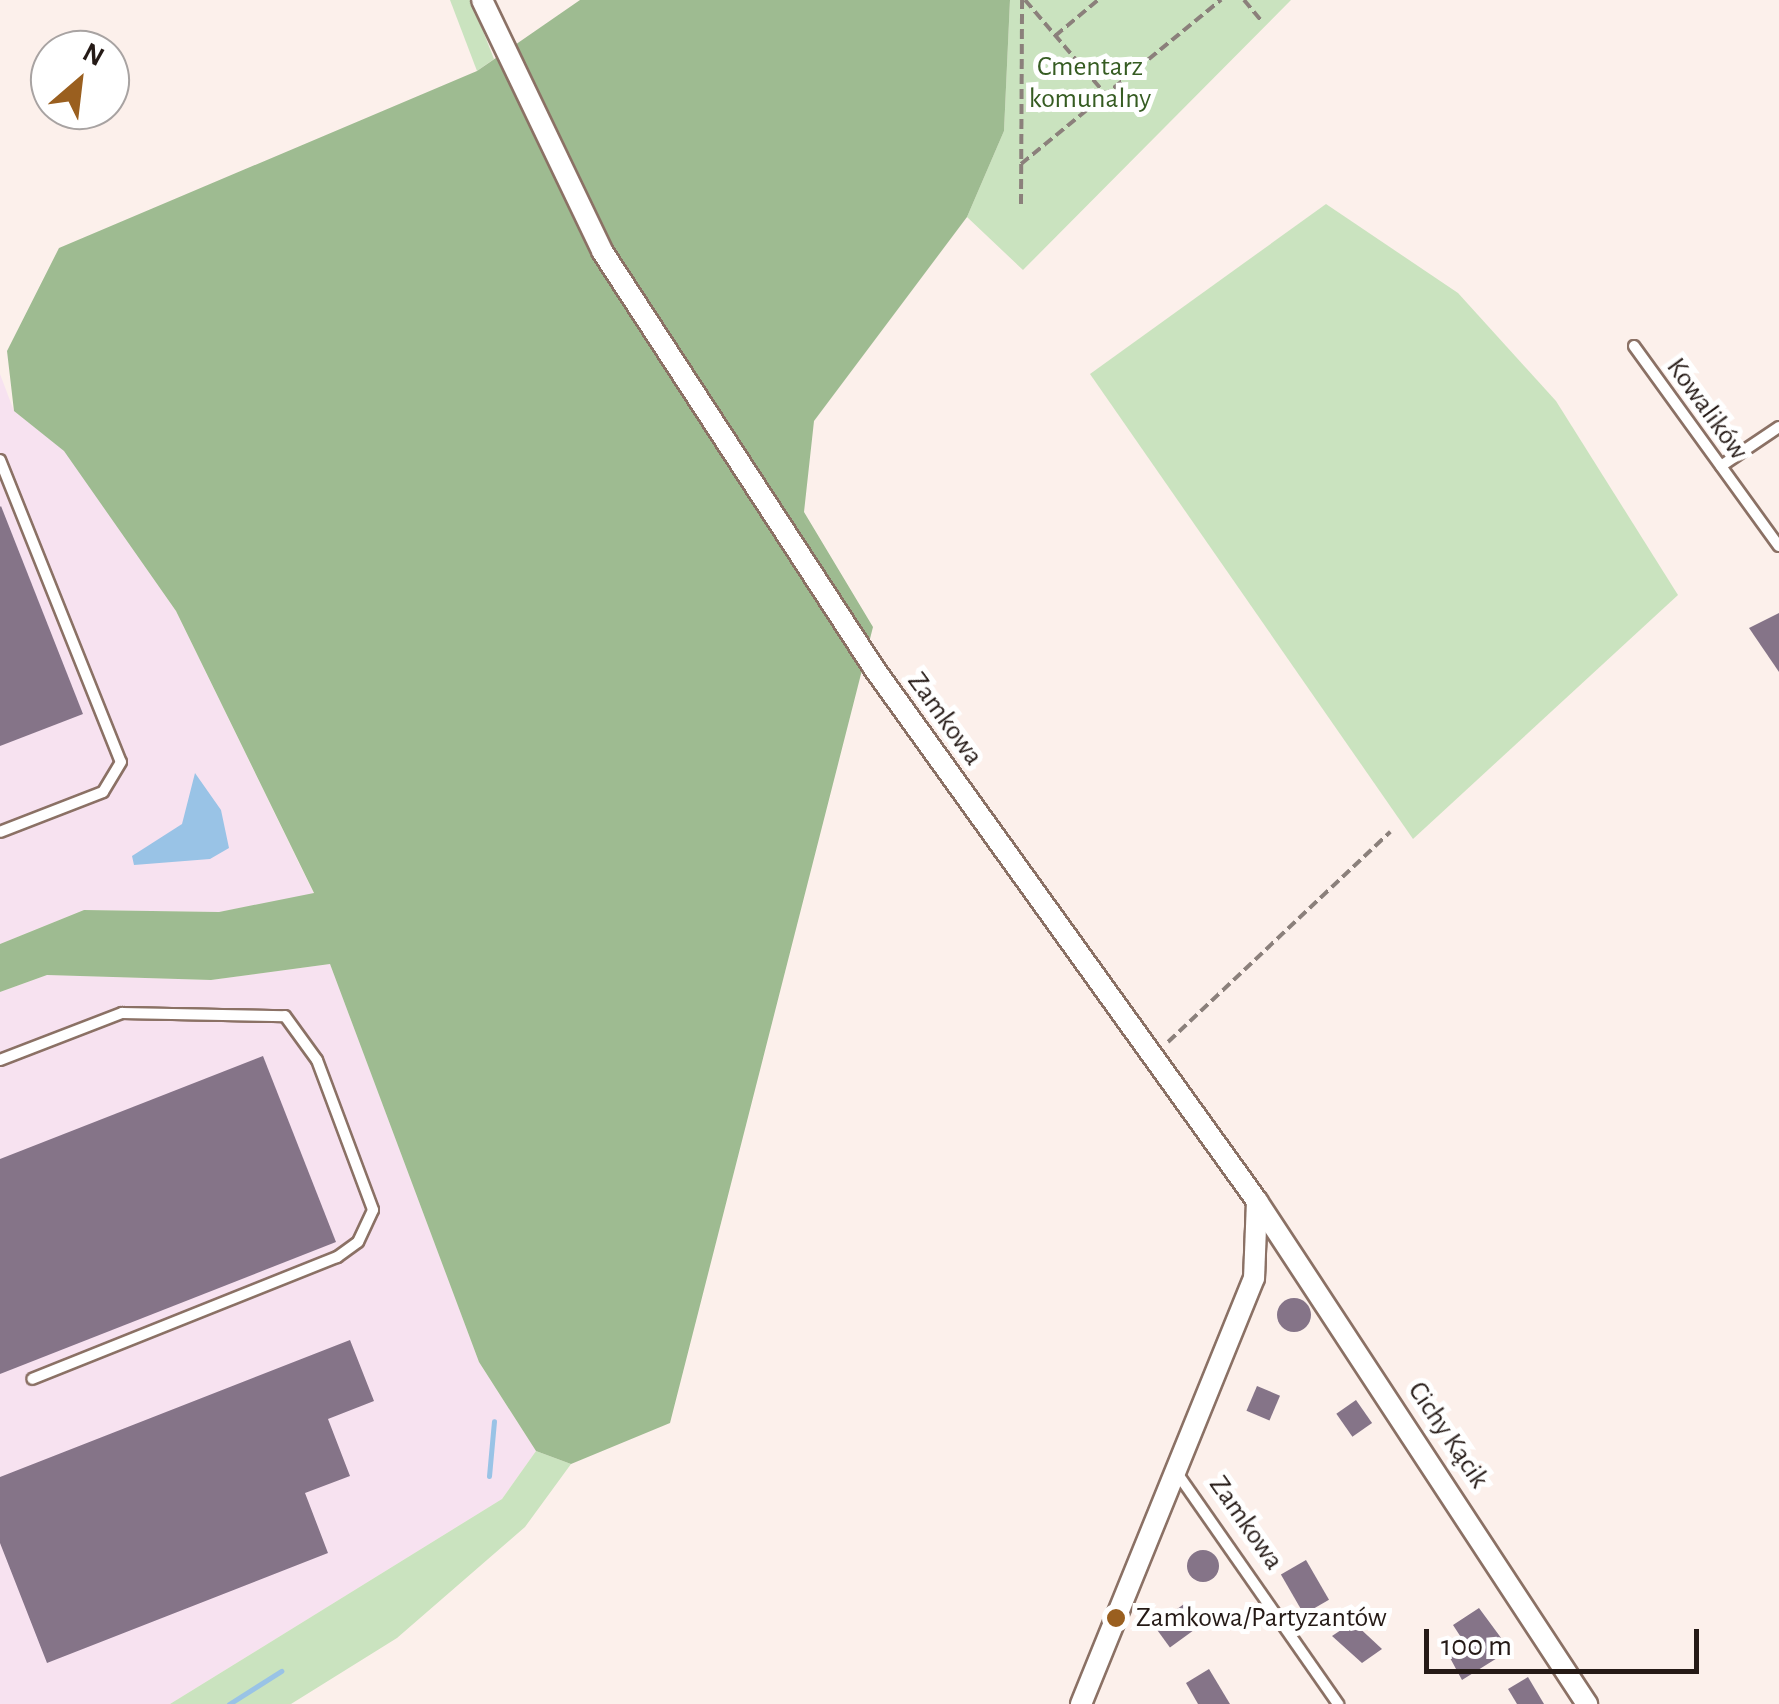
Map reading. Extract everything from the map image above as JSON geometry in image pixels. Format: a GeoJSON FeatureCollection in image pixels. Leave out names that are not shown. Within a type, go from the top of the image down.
{"type":"FeatureCollection","features":[{"type":"Feature","properties":{"kind":"street","name":"Zamkowa"},"geometry":{"type":"LineString","coordinates":[[482,0],[602,251],[873,667],[1257,1202],[1254,1278],[1081,1704]]}},
{"type":"Feature","properties":{"kind":"street","name":"Cichy Kącik"},"geometry":{"type":"LineString","coordinates":[[1257,1202],[1587,1704]]}},
{"type":"Feature","properties":{"kind":"lane","name":"Kowalików"},"geometry":{"type":"LineString","coordinates":[[1634,346],[1779,546]]}},
{"type":"Feature","properties":{"kind":"lane"},"geometry":{"type":"LineString","coordinates":[[1720,466],[1779,426]]}},
{"type":"Feature","properties":{"kind":"lane"},"geometry":{"type":"LineString","coordinates":[[0,460],[121,762],[103,792],[0,832]]}},
{"type":"Feature","properties":{"kind":"lane"},"geometry":{"type":"LineString","coordinates":[[0,1060],[122,1012],[285,1016],[316,1060],[373,1210],[358,1242],[337,1258],[32,1379]]}},
{"type":"Feature","properties":{"kind":"lane","name":"Zamkowa"},"geometry":{"type":"LineString","coordinates":[[1177,1472],[1338,1704]]}},
{"type":"Feature","properties":{"kind":"path"},"geometry":{"type":"LineString","coordinates":[[1023,0],[1106,95]]}},
{"type":"Feature","properties":{"kind":"path"},"geometry":{"type":"LineString","coordinates":[[1021,204],[1023,0]]}},
{"type":"Feature","properties":{"kind":"path"},"geometry":{"type":"LineString","coordinates":[[1055,36],[1098,0]]}},
{"type":"Feature","properties":{"kind":"path"},"geometry":{"type":"LineString","coordinates":[[1021,164],[1221,0]]}},
{"type":"Feature","properties":{"kind":"path"},"geometry":{"type":"LineString","coordinates":[[1244,0],[1261,20]]}},
{"type":"Feature","properties":{"kind":"path"},"geometry":{"type":"LineString","coordinates":[[1154,1056],[1390,832]]}},
{"type":"Feature","properties":{"kind":"shaded area"},"geometry":{"type":"Polygon","coordinates":[[[0,374],[14,411],[64,450],[176,611],[314,894],[219,912],[84,910],[0,944],[0,374]]]}},
{"type":"Feature","properties":{"kind":"shaded area"},"geometry":{"type":"Polygon","coordinates":[[[330,964],[479,1362],[536,1451],[502,1499],[170,1704],[0,1704],[0,992],[47,975],[211,980],[330,964]]]}},
{"type":"Feature","properties":{"kind":"green space"},"geometry":{"type":"Polygon","coordinates":[[[450,0],[471,0],[494,59],[477,71],[450,0]]]}},
{"type":"Feature","properties":{"kind":"green space"},"geometry":{"type":"Polygon","coordinates":[[[580,0],[1010,0],[1004,131],[967,217],[814,421],[804,512],[873,627],[670,1423],[571,1464],[536,1451],[479,1362],[330,964],[211,980],[47,975],[0,992],[0,944],[84,910],[219,912],[314,893],[176,611],[64,451],[14,411],[7,351],[59,248],[477,71],[580,0]]]}},
{"type":"Feature","properties":{"kind":"green space","name":"Cmentarz komunalny"},"geometry":{"type":"Polygon","coordinates":[[[1010,0],[1291,0],[1023,270],[967,217],[1004,131],[1010,0]]]}},
{"type":"Feature","properties":{"kind":"green space"},"geometry":{"type":"Polygon","coordinates":[[[1326,204],[1458,293],[1556,401],[1678,595],[1413,839],[1090,374],[1326,204]]]}},
{"type":"Feature","properties":{"kind":"green space"},"geometry":{"type":"Polygon","coordinates":[[[536,1451],[571,1464],[525,1527],[397,1638],[291,1704],[170,1704],[502,1499],[536,1451]]]}},
{"type":"Feature","properties":{"kind":"water"},"geometry":{"type":"Polygon","coordinates":[[[195,773],[221,810],[229,848],[210,859],[134,865],[132,856],[182,824],[195,773]]]}},
{"type":"Feature","properties":{"kind":"building"},"geometry":{"type":"Polygon","coordinates":[[[0,507],[83,714],[0,746],[0,507]]]}},
{"type":"Feature","properties":{"kind":"building"},"geometry":{"type":"Polygon","coordinates":[[[1779,613],[1779,672],[1749,628],[1779,613]]]}},
{"type":"Feature","properties":{"kind":"building"},"geometry":{"type":"Polygon","coordinates":[[[263,1056],[336,1242],[0,1374],[0,1159],[263,1056]]]}},
{"type":"Feature","properties":{"kind":"building"},"geometry":{"type":"Polygon","coordinates":[[[1294,1298],[1306,1303],[1311,1315],[1306,1327],[1294,1332],[1282,1327],[1277,1315],[1282,1303],[1294,1298]]]}},
{"type":"Feature","properties":{"kind":"building"},"geometry":{"type":"Polygon","coordinates":[[[350,1340],[374,1401],[328,1419],[350,1476],[305,1493],[328,1553],[47,1663],[0,1543],[0,1477],[350,1340]]]}},
{"type":"Feature","properties":{"kind":"building"},"geometry":{"type":"Polygon","coordinates":[[[1257,1386],[1280,1396],[1269,1421],[1246,1411],[1257,1386]]]}},
{"type":"Feature","properties":{"kind":"building"},"geometry":{"type":"Polygon","coordinates":[[[1356,1400],[1372,1423],[1352,1437],[1336,1414],[1356,1400]]]}},
{"type":"Feature","properties":{"kind":"building"},"geometry":{"type":"Polygon","coordinates":[[[1203,1550],[1214,1555],[1219,1566],[1214,1577],[1203,1582],[1192,1577],[1187,1566],[1192,1555],[1203,1550]]]}},
{"type":"Feature","properties":{"kind":"building"},"geometry":{"type":"Polygon","coordinates":[[[1306,1560],[1329,1600],[1304,1614],[1281,1574],[1306,1560]]]}},
{"type":"Feature","properties":{"kind":"building"},"geometry":{"type":"Polygon","coordinates":[[[1184,1604],[1200,1626],[1170,1648],[1154,1626],[1184,1604]]]}},
{"type":"Feature","properties":{"kind":"building"},"geometry":{"type":"Polygon","coordinates":[[[1479,1608],[1510,1650],[1462,1680],[1449,1656],[1466,1645],[1453,1625],[1479,1608]]]}},
{"type":"Feature","properties":{"kind":"building"},"geometry":{"type":"Polygon","coordinates":[[[1353,1622],[1382,1649],[1362,1663],[1332,1636],[1353,1622]]]}},
{"type":"Feature","properties":{"kind":"building"},"geometry":{"type":"Polygon","coordinates":[[[1209,1669],[1230,1704],[1198,1704],[1186,1683],[1209,1669]]]}},
{"type":"Feature","properties":{"kind":"building"},"geometry":{"type":"Polygon","coordinates":[[[1528,1677],[1544,1704],[1517,1704],[1508,1689],[1528,1677]]]}},
{"type":"Feature","properties":{"kind":"waterway"},"geometry":{"type":"LineString","coordinates":[[489,1476],[494,1421]]}},
{"type":"Feature","properties":{"kind":"waterway"},"geometry":{"type":"LineString","coordinates":[[229,1704],[281,1671]]}},
{"type":"Feature","properties":{"kind":"place","name":"Zamkowa/Partyzantów"},"geometry":{"type":"Point","coordinates":[1116,1618]}}]}
